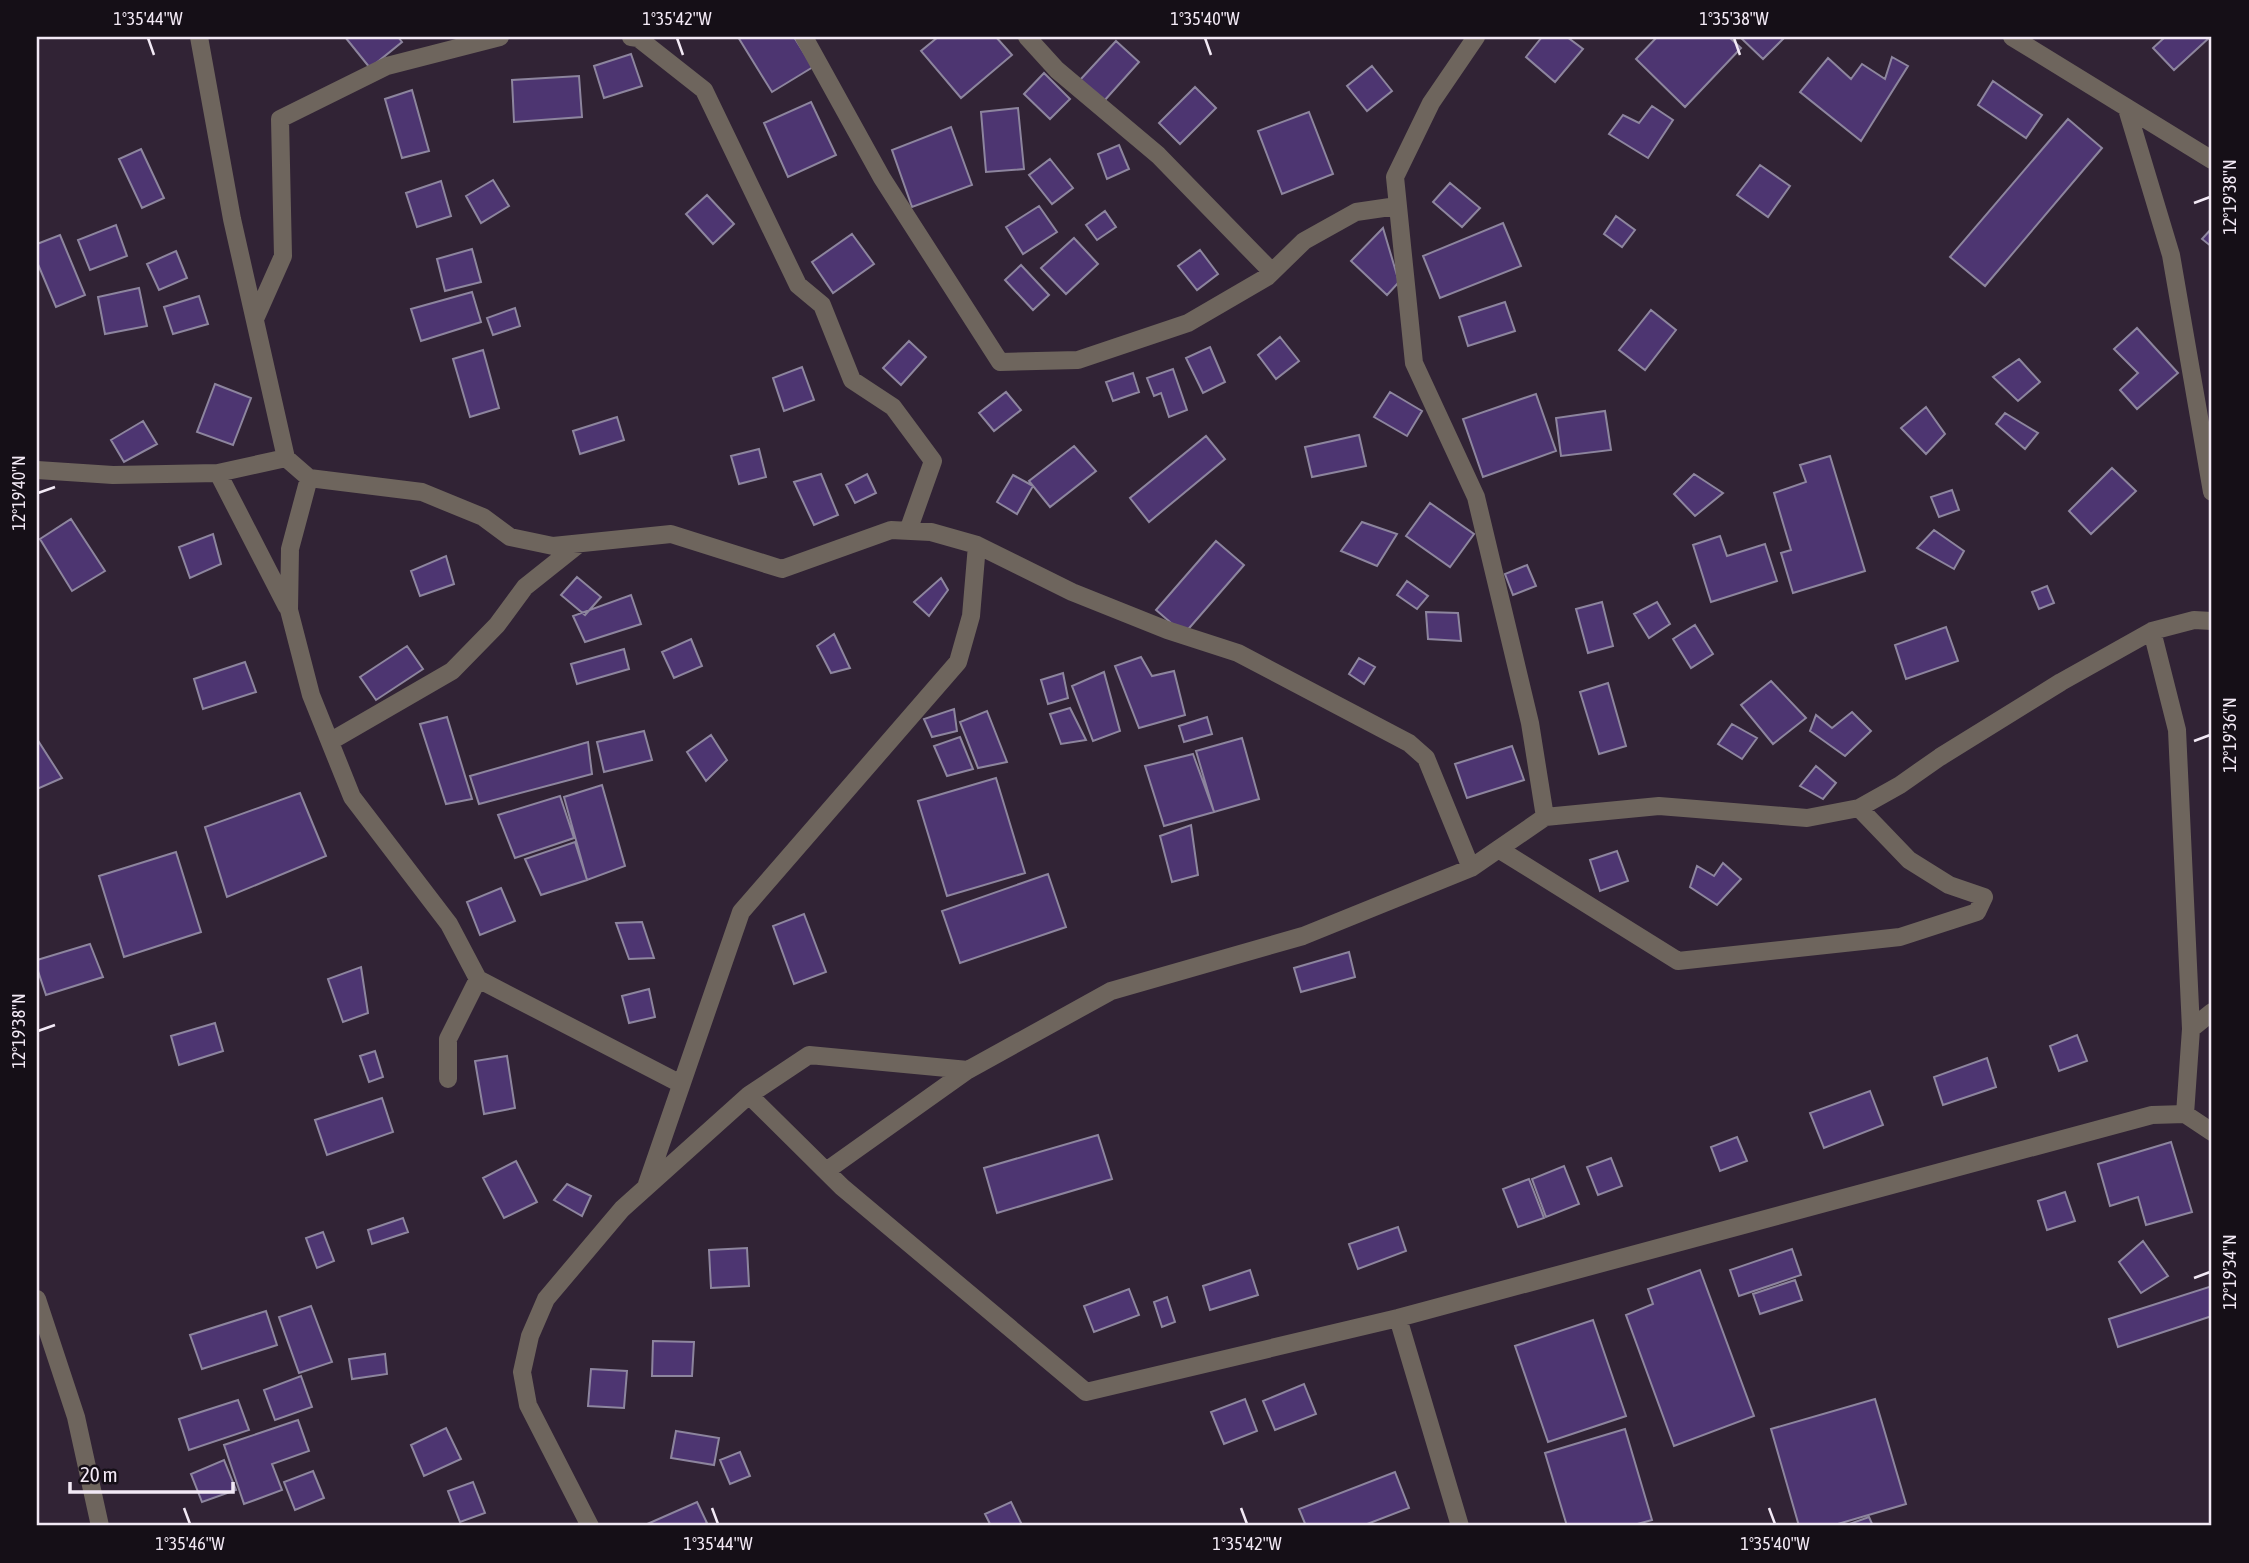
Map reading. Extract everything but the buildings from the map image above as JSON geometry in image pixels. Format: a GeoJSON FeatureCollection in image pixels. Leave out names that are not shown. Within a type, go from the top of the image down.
{"type":"FeatureCollection","features":[{"type":"Feature","properties":{"kind":"street"},"geometry":{"type":"LineString","coordinates":[[199,37],[232,219],[286,458],[309,478],[422,492],[483,517],[510,537],[553,546],[671,534],[782,569],[891,530],[932,532],[978,545],[1072,592],[1167,630],[1238,653],[1409,743],[1426,758],[1471,868]]}},
{"type":"Feature","properties":{"kind":"street"},"geometry":{"type":"LineString","coordinates":[[255,319],[283,256],[280,119],[387,66],[500,37]]}},
{"type":"Feature","properties":{"kind":"street"},"geometry":{"type":"LineString","coordinates":[[631,37],[638,38],[704,90],[798,285],[822,305],[852,380],[893,407],[933,461],[908,531]]}},
{"type":"Feature","properties":{"kind":"street"},"geometry":{"type":"LineString","coordinates":[[804,37],[882,178],[1000,362],[1078,360],[1188,323],[1272,272],[1304,241],[1356,212],[1397,206]]}},
{"type":"Feature","properties":{"kind":"street"},"geometry":{"type":"LineString","coordinates":[[1027,37],[1057,70],[1158,155],[1272,272]]}},
{"type":"Feature","properties":{"kind":"street"},"geometry":{"type":"LineString","coordinates":[[1476,37],[1431,103],[1395,177],[1397,206],[1414,363],[1476,496],[1530,723],[1545,817]]}},
{"type":"Feature","properties":{"kind":"street"},"geometry":{"type":"LineString","coordinates":[[2012,37],[2212,160]]}},
{"type":"Feature","properties":{"kind":"street"},"geometry":{"type":"LineString","coordinates":[[2127,108],[2171,255],[2212,492]]}},
{"type":"Feature","properties":{"kind":"street"},"geometry":{"type":"LineString","coordinates":[[37,470],[113,475],[218,472],[286,458]]}},
{"type":"Feature","properties":{"kind":"street"},"geometry":{"type":"LineString","coordinates":[[218,472],[289,610],[311,695],[352,797],[449,924],[478,979],[681,1084]]}},
{"type":"Feature","properties":{"kind":"street"},"geometry":{"type":"LineString","coordinates":[[289,610],[290,549],[309,478]]}},
{"type":"Feature","properties":{"kind":"street"},"geometry":{"type":"LineString","coordinates":[[331,741],[452,671],[497,625],[526,587],[579,544]]}},
{"type":"Feature","properties":{"kind":"street"},"geometry":{"type":"LineString","coordinates":[[646,1187],[741,912],[958,662],[971,616],[978,545]]}},
{"type":"Feature","properties":{"kind":"street"},"geometry":{"type":"LineString","coordinates":[[826,1171],[968,1070],[1111,991],[1303,936],[1471,868],[1545,817],[1659,806],[1807,818],[1859,808],[2062,682],[2152,631],[2194,620],[2212,621]]}},
{"type":"Feature","properties":{"kind":"street"},"geometry":{"type":"LineString","coordinates":[[2152,631],[2177,730],[2191,1029],[2185,1114]]}},
{"type":"Feature","properties":{"kind":"street"},"geometry":{"type":"LineString","coordinates":[[1500,849],[1678,961],[1900,937],[1978,912],[1984,897],[1949,885],[1909,860],[1859,808]]}},
{"type":"Feature","properties":{"kind":"street"},"geometry":{"type":"LineString","coordinates":[[448,1079],[448,1038],[478,979]]}},
{"type":"Feature","properties":{"kind":"street"},"geometry":{"type":"LineString","coordinates":[[2191,1029],[2212,1012]]}},
{"type":"Feature","properties":{"kind":"street"},"geometry":{"type":"LineString","coordinates":[[590,1526],[528,1405],[522,1372],[530,1336],[546,1299],[622,1209],[749,1095],[809,1055],[968,1070]]}},
{"type":"Feature","properties":{"kind":"street"},"geometry":{"type":"LineString","coordinates":[[749,1095],[826,1171],[1086,1392],[1398,1318],[2152,1115],[2185,1114],[2212,1132]]}},
{"type":"Feature","properties":{"kind":"street"},"geometry":{"type":"LineString","coordinates":[[37,1299],[76,1418],[100,1526]]}},
{"type":"Feature","properties":{"kind":"street"},"geometry":{"type":"LineString","coordinates":[[1398,1318],[1460,1526]]}}]}
